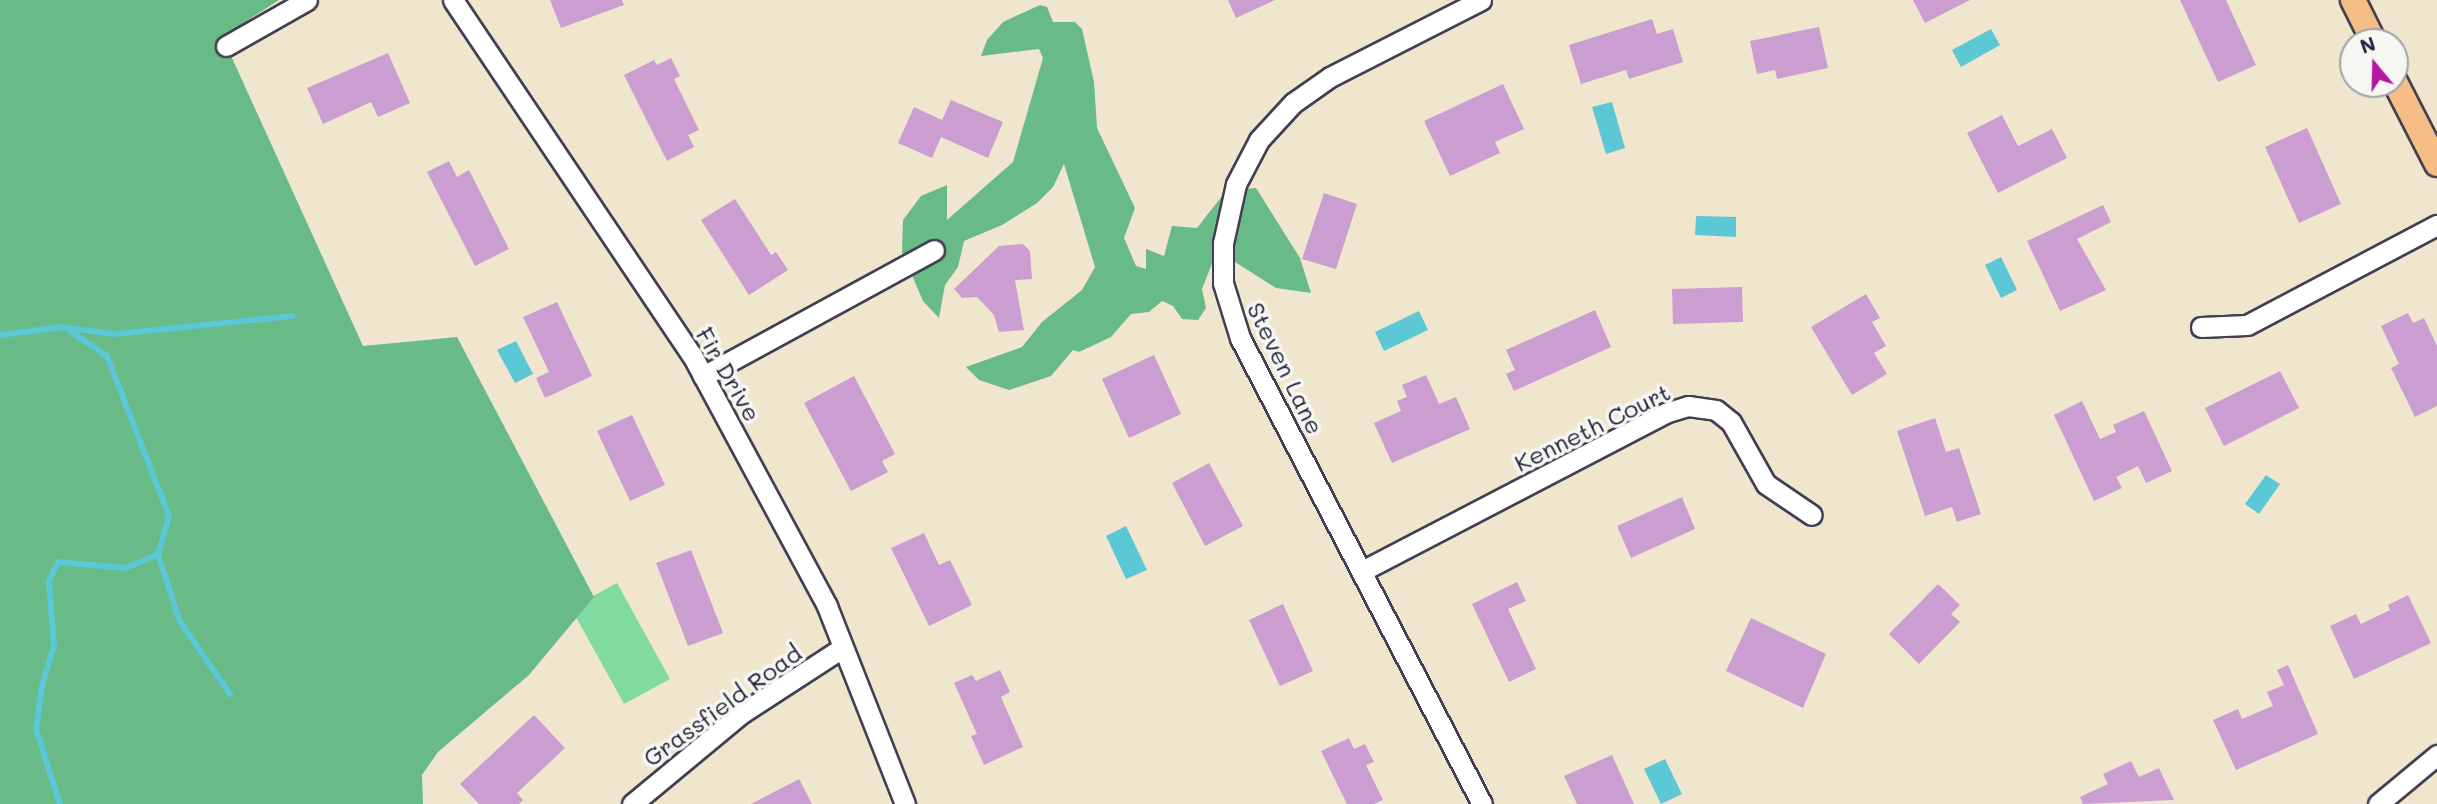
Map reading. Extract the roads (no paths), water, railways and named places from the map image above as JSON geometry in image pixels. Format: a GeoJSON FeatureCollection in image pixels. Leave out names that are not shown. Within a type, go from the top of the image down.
{"type":"FeatureCollection","features":[{"type":"Feature","properties":{"kind":"main road"},"geometry":{"type":"LineString","coordinates":[[2353,0],[2367,28]]}},
{"type":"Feature","properties":{"kind":"main road"},"geometry":{"type":"LineString","coordinates":[[2403,98],[2437,164]]}},
{"type":"Feature","properties":{"kind":"street"},"geometry":{"type":"LineString","coordinates":[[226,46],[307,0]]}},
{"type":"Feature","properties":{"kind":"street","name":"Fir Drive"},"geometry":{"type":"LineString","coordinates":[[453,0],[703,376],[799,547],[905,804]]}},
{"type":"Feature","properties":{"kind":"street","name":"Steven Lane"},"geometry":{"type":"LineString","coordinates":[[1481,0],[1330,77],[1293,103],[1259,140],[1236,184],[1228,210],[1223,283],[1232,316],[1482,804]]}},
{"type":"Feature","properties":{"kind":"street"},"geometry":{"type":"LineString","coordinates":[[2201,327],[2247,325],[2437,225]]}},
{"type":"Feature","properties":{"kind":"street"},"geometry":{"type":"LineString","coordinates":[[703,376],[934,250]]}},
{"type":"Feature","properties":{"kind":"street","name":"Kenneth Court"},"geometry":{"type":"LineString","coordinates":[[1362,571],[1688,406],[1716,410],[1731,422],[1766,484],[1812,515]]}},
{"type":"Feature","properties":{"kind":"street","name":"Grassfield Road"},"geometry":{"type":"LineString","coordinates":[[632,804],[742,713],[842,648]]}},
{"type":"Feature","properties":{"kind":"street"},"geometry":{"type":"LineString","coordinates":[[2378,804],[2437,755]]}},
{"type":"Feature","properties":{"kind":"water"},"geometry":{"type":"Polygon","coordinates":[[[1991,29],[2000,45],[1961,67],[1952,50],[1991,29]]]}},
{"type":"Feature","properties":{"kind":"water"},"geometry":{"type":"Polygon","coordinates":[[[1612,102],[1625,148],[1606,154],[1592,107],[1612,102]]]}},
{"type":"Feature","properties":{"kind":"water"},"geometry":{"type":"Polygon","coordinates":[[[1696,216],[1736,217],[1736,237],[1695,235],[1696,216]]]}},
{"type":"Feature","properties":{"kind":"water"},"geometry":{"type":"Polygon","coordinates":[[[2001,257],[2017,290],[2001,298],[1985,265],[2001,257]]]}},
{"type":"Feature","properties":{"kind":"water"},"geometry":{"type":"Polygon","coordinates":[[[1419,311],[1428,330],[1384,351],[1375,332],[1419,311]]]}},
{"type":"Feature","properties":{"kind":"water"},"geometry":{"type":"Polygon","coordinates":[[[516,341],[533,374],[515,383],[497,350],[516,341]]]}},
{"type":"Feature","properties":{"kind":"water"},"geometry":{"type":"Polygon","coordinates":[[[2266,475],[2280,484],[2259,514],[2245,504],[2266,475]]]}},
{"type":"Feature","properties":{"kind":"water"},"geometry":{"type":"Polygon","coordinates":[[[1126,526],[1147,570],[1126,579],[1106,536],[1126,526]]]}},
{"type":"Feature","properties":{"kind":"water"},"geometry":{"type":"Polygon","coordinates":[[[1665,759],[1682,794],[1661,804],[1644,769],[1665,759]]]}},
{"type":"Feature","properties":{"kind":"waterway"},"geometry":{"type":"LineString","coordinates":[[68,328],[115,334],[292,316]]}},
{"type":"Feature","properties":{"kind":"waterway"},"geometry":{"type":"LineString","coordinates":[[0,335],[64,327],[107,356],[169,516],[158,554],[126,568],[58,562],[49,581],[54,646],[42,686],[36,729],[60,804]]}},
{"type":"Feature","properties":{"kind":"waterway"},"geometry":{"type":"LineString","coordinates":[[158,554],[179,620],[230,694]]}}]}
